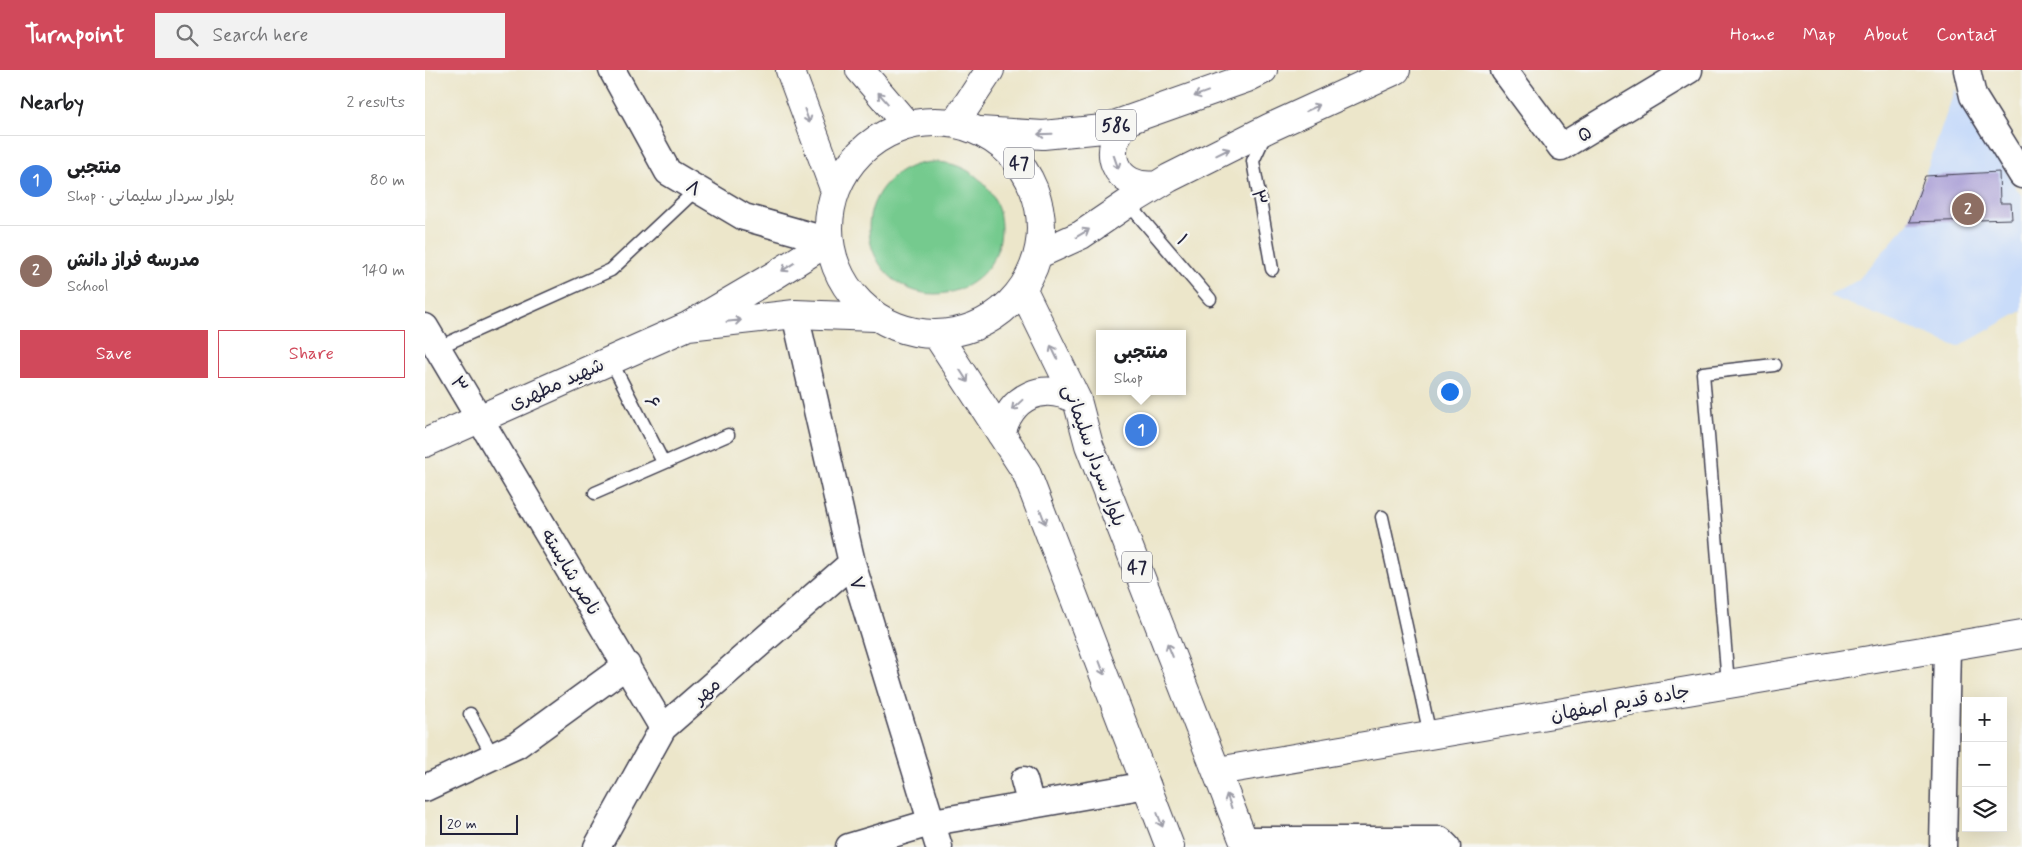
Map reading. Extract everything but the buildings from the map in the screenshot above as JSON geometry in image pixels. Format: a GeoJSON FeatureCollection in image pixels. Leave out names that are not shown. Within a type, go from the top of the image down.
{"type":"FeatureCollection","features":[{"type":"Feature","properties":{"kind":"main road"},"geometry":{"type":"LineString","coordinates":[[790,70],[835,191]]}},
{"type":"Feature","properties":{"kind":"main road"},"geometry":{"type":"LineString","coordinates":[[860,70],[907,125]]}},
{"type":"Feature","properties":{"kind":"main road"},"geometry":{"type":"LineString","coordinates":[[966,127],[990,70]]}},
{"type":"Feature","properties":{"kind":"main road"},"geometry":{"type":"LineString","coordinates":[[1039,254],[1081,235],[1157,185],[1269,128],[1396,70]]}},
{"type":"Feature","properties":{"kind":"main road","name":"586"},"geometry":{"type":"LineString","coordinates":[[966,127],[1043,135],[1103,129],[1255,74]]}},
{"type":"Feature","properties":{"kind":"main road"},"geometry":{"type":"LineString","coordinates":[[1130,120],[1121,127],[1114,141],[1113,158],[1117,168],[1123,176],[1139,185],[1157,185]]}},
{"type":"Feature","properties":{"kind":"main road","name":"47"},"geometry":{"type":"LineString","coordinates":[[931,122],[966,127],[1004,147],[1025,170],[1038,198],[1042,229],[1039,254],[1023,290],[1000,314],[970,329],[937,335],[904,331],[875,317],[851,294],[835,265],[829,241],[829,216],[835,191],[846,169],[863,150],[883,135],[907,125],[931,122]]}},
{"type":"Feature","properties":{"kind":"main road"},"geometry":{"type":"LineString","coordinates":[[688,326],[829,241]]}},
{"type":"Feature","properties":{"kind":"main road","name":"بلوار سردار سلیمانی"},"geometry":{"type":"LineString","coordinates":[[1023,290],[1077,400],[1089,445],[1245,844]]}},
{"type":"Feature","properties":{"kind":"main road"},"geometry":{"type":"LineString","coordinates":[[688,326],[795,314],[875,317]]}},
{"type":"Feature","properties":{"kind":"main road","name":"شهید مطهری"},"geometry":{"type":"LineString","coordinates":[[425,443],[479,417],[688,326]]}},
{"type":"Feature","properties":{"kind":"main road"},"geometry":{"type":"LineString","coordinates":[[937,335],[1026,472],[1170,847]]}},
{"type":"Feature","properties":{"kind":"main road"},"geometry":{"type":"LineString","coordinates":[[1001,434],[1010,412],[1028,396],[1040,392],[1053,391],[1066,394],[1077,400]]}},
{"type":"Feature","properties":{"kind":"main road","name":"جاده قدیم اصفهان"},"geometry":{"type":"LineString","coordinates":[[1218,771],[2022,634]]}},
{"type":"Feature","properties":{"kind":"street","name":"۸"},"geometry":{"type":"LineString","coordinates":[[612,70],[668,172],[744,217],[829,241]]}},
{"type":"Feature","properties":{"kind":"street","name":"۵"},"geometry":{"type":"LineString","coordinates":[[1504,70],[1561,147],[1689,70]]}},
{"type":"Feature","properties":{"kind":"street"},"geometry":{"type":"LineString","coordinates":[[1967,70],[1973,96],[2022,175]]}},
{"type":"Feature","properties":{"kind":"street","name":"۷"},"geometry":{"type":"LineString","coordinates":[[795,314],[852,563],[936,835]]}},
{"type":"Feature","properties":{"kind":"street","name":"۳"},"geometry":{"type":"LineString","coordinates":[[430,340],[479,417]]}},
{"type":"Feature","properties":{"kind":"street","name":"ناصر شایسته"},"geometry":{"type":"LineString","coordinates":[[479,417],[663,728]]}},
{"type":"Feature","properties":{"kind":"street","name":"مهر"},"geometry":{"type":"LineString","coordinates":[[597,847],[663,728],[852,563]]}},
{"type":"Feature","properties":{"kind":"street"},"geometry":{"type":"LineString","coordinates":[[1943,847],[1947,646]]}},
{"type":"Feature","properties":{"kind":"street"},"geometry":{"type":"LineString","coordinates":[[425,788],[517,745],[627,665]]}},
{"type":"Feature","properties":{"kind":"street"},"geometry":{"type":"LineString","coordinates":[[1024,780],[1031,805]]}},
{"type":"Feature","properties":{"kind":"street"},"geometry":{"type":"LineString","coordinates":[[849,847],[936,835],[1031,805],[1147,785]]}},
{"type":"Feature","properties":{"kind":"street"},"geometry":{"type":"LineString","coordinates":[[1245,844],[1441,840],[1447,847]]}},
{"type":"Feature","properties":{"kind":"lane","name":"۳"},"geometry":{"type":"LineString","coordinates":[[1269,128],[1253,161],[1272,269]]}},
{"type":"Feature","properties":{"kind":"lane"},"geometry":{"type":"LineString","coordinates":[[430,340],[611,270],[697,189]]}},
{"type":"Feature","properties":{"kind":"lane","name":"۱"},"geometry":{"type":"LineString","coordinates":[[1127,203],[1210,299]]}},
{"type":"Feature","properties":{"kind":"lane","name":"۶"},"geometry":{"type":"LineString","coordinates":[[610,359],[663,462]]}},
{"type":"Feature","properties":{"kind":"lane"},"geometry":{"type":"LineString","coordinates":[[1728,684],[1703,373],[1774,365]]}},
{"type":"Feature","properties":{"kind":"lane"},"geometry":{"type":"LineString","coordinates":[[595,493],[728,435]]}},
{"type":"Feature","properties":{"kind":"lane"},"geometry":{"type":"LineString","coordinates":[[1382,517],[1431,735]]}},
{"type":"Feature","properties":{"kind":"lane"},"geometry":{"type":"LineString","coordinates":[[470,714],[493,756]]}},
{"type":"Feature","properties":{"kind":"shaded area"},"geometry":{"type":"Polygon","coordinates":[[[1955,89],[2022,197],[2022,311],[1958,347],[1829,296],[1858,280],[1909,222],[1955,89]]]}},
{"type":"Feature","properties":{"kind":"green space"},"geometry":{"type":"Polygon","coordinates":[[[935,162],[960,167],[971,173],[981,182],[990,192],[996,203],[1001,228],[996,253],[990,264],[981,274],[971,283],[960,289],[935,294],[910,289],[899,283],[889,274],[880,264],[874,253],[869,228],[874,203],[880,192],[889,182],[899,173],[910,167],[935,162]]]}},
{"type":"Feature","properties":{"kind":"place","name":"مدرسه فراز دانش"},"geometry":{"type":"Point","coordinates":[1968,209]}},
{"type":"Feature","properties":{"kind":"place","name":"منتجبی"},"geometry":{"type":"Point","coordinates":[1141,430]}}]}
